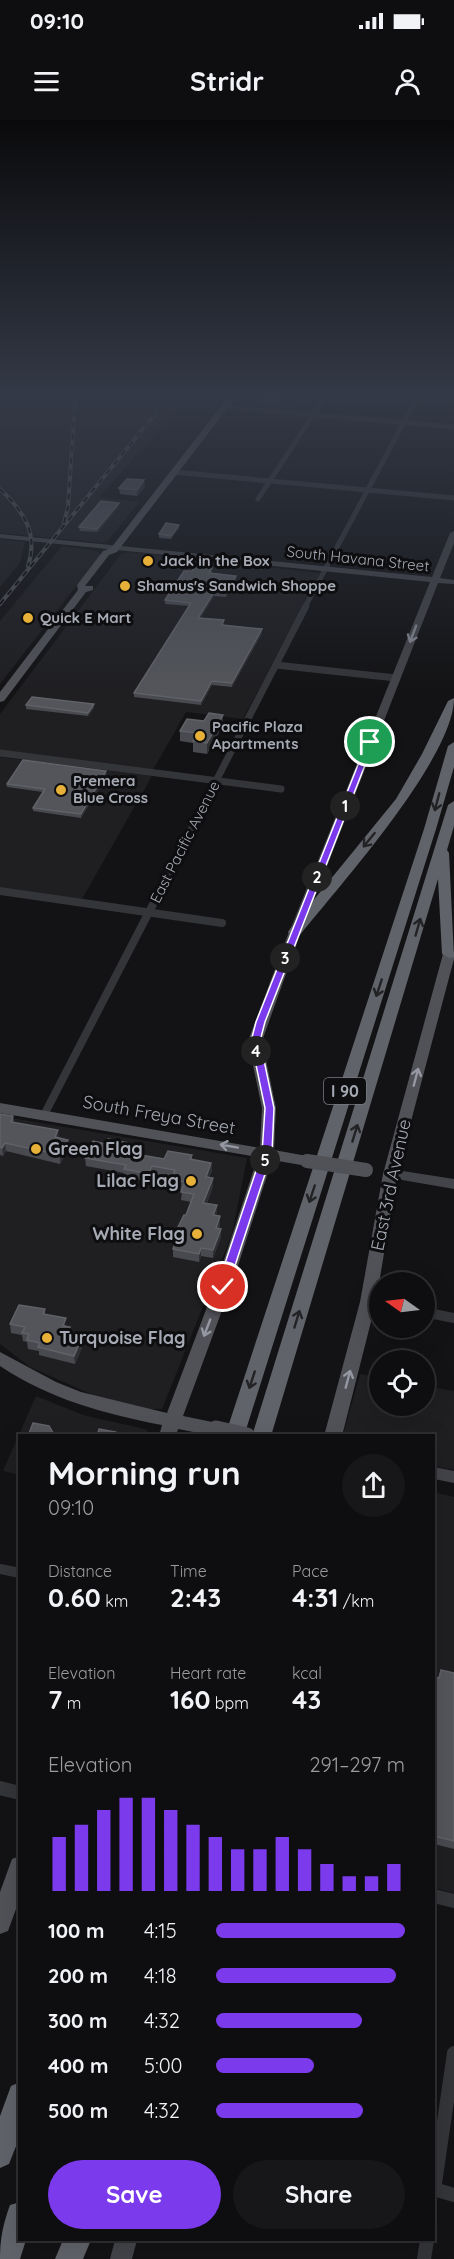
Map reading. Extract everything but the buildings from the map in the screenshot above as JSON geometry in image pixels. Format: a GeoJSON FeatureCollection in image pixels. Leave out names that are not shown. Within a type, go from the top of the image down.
{"type":"FeatureCollection","features":[{"type":"Feature","properties":{"kind":"highway"},"geometry":{"type":"LineString","coordinates":[[295,932],[401,800],[428,754],[454,701]]}},
{"type":"Feature","properties":{"kind":"highway","name":"I 90"},"geometry":{"type":"LineString","coordinates":[[235,1434],[430,829],[454,746]]}},
{"type":"Feature","properties":{"kind":"highway","name":"I 90"},"geometry":{"type":"LineString","coordinates":[[262,1434],[454,805]]}},
{"type":"Feature","properties":{"kind":"highway"},"geometry":{"type":"LineString","coordinates":[[442,842],[452,955]]}},
{"type":"Feature","properties":{"kind":"highway"},"geometry":{"type":"LineString","coordinates":[[0,2155],[18,2102]]}},
{"type":"Feature","properties":{"kind":"highway"},"geometry":{"type":"LineString","coordinates":[[6,2259],[18,2221]]}},
{"type":"Feature","properties":{"kind":"highway"},"geometry":{"type":"LineString","coordinates":[[69,2259],[77,2241]]}},
{"type":"Feature","properties":{"kind":"main road"},"geometry":{"type":"LineString","coordinates":[[0,699],[83,590],[91,588],[98,579],[116,554],[115,549],[159,492]]}},
{"type":"Feature","properties":{"kind":"main road"},"geometry":{"type":"LineString","coordinates":[[170,1428],[226,1278],[267,1153],[269,1108],[255,1041],[260,1022],[295,932]]}},
{"type":"Feature","properties":{"kind":"main road","name":"East 3rd Avenue"},"geometry":{"type":"LineString","coordinates":[[378,1272],[390,1174],[452,955]]}},
{"type":"Feature","properties":{"kind":"main road","name":"South Freya Street"},"geometry":{"type":"LineString","coordinates":[[0,1107],[390,1174]]}},
{"type":"Feature","properties":{"kind":"main road","name":"East 3rd Avenue"},"geometry":{"type":"LineString","coordinates":[[334,1434],[369,1319]]}},
{"type":"Feature","properties":{"kind":"main road"},"geometry":{"type":"LineString","coordinates":[[4,1364],[66,1395],[170,1428],[216,1429],[238,1434]]}},
{"type":"Feature","properties":{"kind":"main road"},"geometry":{"type":"LineString","coordinates":[[0,1923],[18,1872]]}},
{"type":"Feature","properties":{"kind":"street"},"geometry":{"type":"LineString","coordinates":[[258,499],[263,492]]}},
{"type":"Feature","properties":{"kind":"street","name":"East Pacific Avenue"},"geometry":{"type":"LineString","coordinates":[[44,1115],[366,492]]}},
{"type":"Feature","properties":{"kind":"street"},"geometry":{"type":"LineString","coordinates":[[394,492],[454,498]]}},
{"type":"Feature","properties":{"kind":"street"},"geometry":{"type":"LineString","coordinates":[[295,932],[454,533]]}},
{"type":"Feature","properties":{"kind":"street","name":"South Havana Street"},"geometry":{"type":"LineString","coordinates":[[0,536],[454,582]]}},
{"type":"Feature","properties":{"kind":"street"},"geometry":{"type":"LineString","coordinates":[[276,665],[396,678]]}},
{"type":"Feature","properties":{"kind":"street"},"geometry":{"type":"LineString","coordinates":[[0,753],[281,789]]}},
{"type":"Feature","properties":{"kind":"street"},"geometry":{"type":"LineString","coordinates":[[0,902],[3,891],[222,922]]}},
{"type":"Feature","properties":{"kind":"street","name":"East 3rd Avenue"},"geometry":{"type":"LineString","coordinates":[[452,955],[454,936]]}},
{"type":"Feature","properties":{"kind":"street","name":"South Freya Street"},"geometry":{"type":"LineString","coordinates":[[390,1174],[454,1184]]}},
{"type":"Feature","properties":{"kind":"street"},"geometry":{"type":"LineString","coordinates":[[435,1314],[454,1318]]}},
{"type":"Feature","properties":{"kind":"street"},"geometry":{"type":"LineString","coordinates":[[435,1473],[454,1477]]}},
{"type":"Feature","properties":{"kind":"street"},"geometry":{"type":"LineString","coordinates":[[0,1569],[18,1573]]}},
{"type":"Feature","properties":{"kind":"street"},"geometry":{"type":"LineString","coordinates":[[0,1788],[18,1792]]}},
{"type":"Feature","properties":{"kind":"street"},"geometry":{"type":"LineString","coordinates":[[435,1896],[454,1901]]}},
{"type":"Feature","properties":{"kind":"street"},"geometry":{"type":"LineString","coordinates":[[435,2182],[454,2053]]}},
{"type":"Feature","properties":{"kind":"street"},"geometry":{"type":"LineString","coordinates":[[435,2189],[454,2195]]}},
{"type":"Feature","properties":{"kind":"street"},"geometry":{"type":"LineString","coordinates":[[121,2259],[126,2241]]}},
{"type":"Feature","properties":{"kind":"street"},"geometry":{"type":"LineString","coordinates":[[424,2259],[426,2241]]}},
{"type":"Feature","properties":{"kind":"shaded area"},"geometry":{"type":"Polygon","coordinates":[[[0,492],[104,492],[99,497],[139,502],[106,543],[0,533],[0,492]]]}},
{"type":"Feature","properties":{"kind":"shaded area"},"geometry":{"type":"Polygon","coordinates":[[[0,539],[25,542],[20,563],[0,587],[0,539]]]}},
{"type":"Feature","properties":{"kind":"shaded area"},"geometry":{"type":"Polygon","coordinates":[[[62,546],[97,551],[101,554],[0,684],[0,621],[62,546]]]}},
{"type":"Feature","properties":{"kind":"shaded area"},"geometry":{"type":"Polygon","coordinates":[[[128,552],[320,573],[243,719],[186,712],[153,770],[0,751],[0,714],[121,554],[128,552]]]}},
{"type":"Feature","properties":{"kind":"shaded area"},"geometry":{"type":"Polygon","coordinates":[[[0,757],[152,776],[82,899],[0,887],[0,757]]]}},
{"type":"Feature","properties":{"kind":"shaded area"},"geometry":{"type":"Polygon","coordinates":[[[0,1116],[247,1158],[232,1234],[162,1409],[150,1409],[95,1396],[30,1367],[0,1344],[0,1116]]]}},
{"type":"Feature","properties":{"kind":"shaded area"},"geometry":{"type":"Polygon","coordinates":[[[360,1374],[369,1376],[369,1416],[435,1416],[435,1388],[454,1391],[454,1470],[435,1466],[435,1434],[343,1434],[360,1374]]]}},
{"type":"Feature","properties":{"kind":"shaded area"},"geometry":{"type":"Polygon","coordinates":[[[36,1396],[83,1415],[145,1429],[151,1434],[19,1434],[36,1396]]]}},
{"type":"Feature","properties":{"kind":"shaded area"},"geometry":{"type":"Polygon","coordinates":[[[18,1437],[18,1475],[3,1471],[18,1437]]]}},
{"type":"Feature","properties":{"kind":"shaded area"},"geometry":{"type":"Polygon","coordinates":[[[435,1492],[454,1497],[454,1893],[435,1888],[435,1492]]]}},
{"type":"Feature","properties":{"kind":"railway"},"geometry":{"type":"LineString","coordinates":[[3,492],[27,523],[32,543],[28,566]]}},
{"type":"Feature","properties":{"kind":"railway"},"geometry":{"type":"LineString","coordinates":[[64,523],[69,492]]}},
{"type":"Feature","properties":{"kind":"railway"},"geometry":{"type":"LineString","coordinates":[[0,604],[92,492]]}},
{"type":"Feature","properties":{"kind":"place","name":"Jack in the Box"},"geometry":{"type":"Point","coordinates":[148,561]}},
{"type":"Feature","properties":{"kind":"place","name":"Shamus's Sandwich Shoppe"},"geometry":{"type":"Point","coordinates":[125,586]}},
{"type":"Feature","properties":{"kind":"place","name":"Quick E Mart"},"geometry":{"type":"Point","coordinates":[28,618]}},
{"type":"Feature","properties":{"kind":"place","name":"Pacific Plaza Apartments"},"geometry":{"type":"Point","coordinates":[200,736]}},
{"type":"Feature","properties":{"kind":"place","name":"Premera Blue Cross"},"geometry":{"type":"Point","coordinates":[61,790]}},
{"type":"Feature","properties":{"kind":"place","name":"Green Flag"},"geometry":{"type":"Point","coordinates":[36,1149]}},
{"type":"Feature","properties":{"kind":"place","name":"Lilac Flag"},"geometry":{"type":"Point","coordinates":[191,1181]}},
{"type":"Feature","properties":{"kind":"place","name":"White Flag"},"geometry":{"type":"Point","coordinates":[197,1234]}},
{"type":"Feature","properties":{"kind":"place","name":"Turquoise Flag"},"geometry":{"type":"Point","coordinates":[47,1338]}},
{"type":"Feature","properties":{"kind":"route"},"geometry":{"type":"LineString","coordinates":[[223,1287],[267,1153],[269,1108],[255,1041],[260,1022],[370,742]]}}]}
